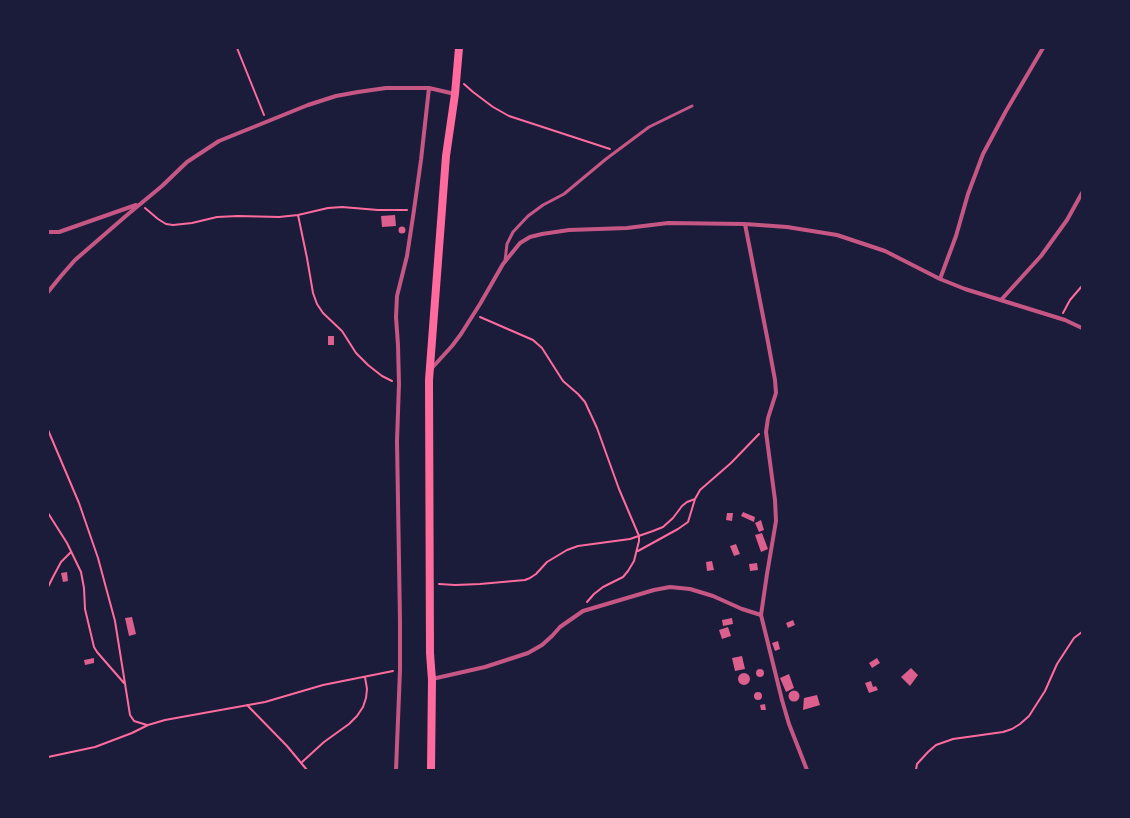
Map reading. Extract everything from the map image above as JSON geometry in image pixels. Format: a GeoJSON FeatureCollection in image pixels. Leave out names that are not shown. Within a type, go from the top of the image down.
{"type":"FeatureCollection","features":[{"type":"Feature","properties":{"kind":"main road"},"geometry":{"type":"LineString","coordinates":[[431,770],[432,680],[430,653],[428,380],[446,156],[455,94],[459,48]]}},
{"type":"Feature","properties":{"kind":"street"},"geometry":{"type":"LineString","coordinates":[[940,279],[983,154],[1043,48]]}},
{"type":"Feature","properties":{"kind":"street"},"geometry":{"type":"LineString","coordinates":[[48,292],[75,260],[162,186],[187,162],[219,141],[308,105],[336,96],[386,88],[429,88],[455,94]]}},
{"type":"Feature","properties":{"kind":"street"},"geometry":{"type":"LineString","coordinates":[[396,770],[400,670],[397,296],[407,256],[421,160],[429,88]]}},
{"type":"Feature","properties":{"kind":"street"},"geometry":{"type":"LineString","coordinates":[[1001,300],[1041,256],[1067,220],[1082,193]]}},
{"type":"Feature","properties":{"kind":"street"},"geometry":{"type":"LineString","coordinates":[[48,232],[59,232],[140,204]]}},
{"type":"Feature","properties":{"kind":"street"},"geometry":{"type":"LineString","coordinates":[[429,370],[452,346],[474,314],[505,262],[520,244],[530,237],[569,230],[627,228],[668,223],[745,224],[787,227],[837,234],[885,251],[940,279],[1060,318],[1082,328]]}},
{"type":"Feature","properties":{"kind":"street"},"geometry":{"type":"LineString","coordinates":[[745,224],[775,380],[776,393],[766,428],[775,500],[776,521],[761,615],[782,700],[807,770]]}},
{"type":"Feature","properties":{"kind":"street"},"geometry":{"type":"LineString","coordinates":[[432,680],[485,667],[528,653],[542,645],[560,627],[583,611],[654,590],[670,587],[690,589],[713,596],[742,609],[761,615]]}},
{"type":"Feature","properties":{"kind":"lane"},"geometry":{"type":"LineString","coordinates":[[505,262],[508,244],[514,232],[528,216],[564,194],[649,127],[692,106]]}},
{"type":"Feature","properties":{"kind":"path"},"geometry":{"type":"LineString","coordinates":[[237,48],[267,122]]}},
{"type":"Feature","properties":{"kind":"path"},"geometry":{"type":"LineString","coordinates":[[456,76],[483,100],[509,116],[617,151]]}},
{"type":"Feature","properties":{"kind":"path"},"geometry":{"type":"LineString","coordinates":[[140,204],[158,219],[166,224],[173,225],[238,216],[279,217],[298,215],[328,208],[342,207],[378,210],[414,210]]}},
{"type":"Feature","properties":{"kind":"path"},"geometry":{"type":"LineString","coordinates":[[298,215],[316,304],[342,331],[356,353],[368,365],[382,376],[398,384]]}},
{"type":"Feature","properties":{"kind":"path"},"geometry":{"type":"LineString","coordinates":[[1060,318],[1070,300],[1082,286]]}},
{"type":"Feature","properties":{"kind":"path"},"geometry":{"type":"LineString","coordinates":[[474,314],[533,340],[542,348],[562,381],[578,394],[584,402],[597,428],[619,489],[639,536],[634,561],[623,577],[603,587],[594,594],[583,611]]}},
{"type":"Feature","properties":{"kind":"path"},"geometry":{"type":"LineString","coordinates":[[637,551],[688,522],[695,499],[700,490],[732,463],[766,428]]}},
{"type":"Feature","properties":{"kind":"path"},"geometry":{"type":"LineString","coordinates":[[48,430],[78,503],[98,558],[115,621],[124,684],[132,718],[134,721],[148,725]]}},
{"type":"Feature","properties":{"kind":"path"},"geometry":{"type":"LineString","coordinates":[[430,584],[456,586],[525,580],[536,574],[547,562],[567,550],[578,546],[630,539],[663,527],[673,518],[682,506],[695,499]]}},
{"type":"Feature","properties":{"kind":"path"},"geometry":{"type":"LineString","coordinates":[[48,513],[67,543],[81,572],[84,588],[85,609],[94,647],[124,684]]}},
{"type":"Feature","properties":{"kind":"path"},"geometry":{"type":"LineString","coordinates":[[48,587],[61,562],[71,552]]}},
{"type":"Feature","properties":{"kind":"path"},"geometry":{"type":"LineString","coordinates":[[916,770],[917,764],[936,745],[953,739],[1003,732],[1020,724],[1029,716],[1057,664],[1074,638],[1082,632]]}},
{"type":"Feature","properties":{"kind":"path"},"geometry":{"type":"LineString","coordinates":[[48,757],[95,747],[132,733],[148,725],[165,720],[264,702],[323,685],[400,670]]}},
{"type":"Feature","properties":{"kind":"path"},"geometry":{"type":"LineString","coordinates":[[301,763],[324,742],[349,724],[357,716],[363,707],[366,698],[367,689],[365,677]]}},
{"type":"Feature","properties":{"kind":"path"},"geometry":{"type":"LineString","coordinates":[[247,705],[307,770]]}},
{"type":"Feature","properties":{"kind":"building"},"geometry":{"type":"Polygon","coordinates":[[[395,215],[396,226],[382,227],[381,216],[395,215]]]}},
{"type":"Feature","properties":{"kind":"building"},"geometry":{"type":"Polygon","coordinates":[[[402,227],[405,230],[402,233],[399,230],[402,227]]]}},
{"type":"Feature","properties":{"kind":"building"},"geometry":{"type":"Polygon","coordinates":[[[328,336],[334,336],[334,345],[328,345],[328,336]]]}},
{"type":"Feature","properties":{"kind":"building"},"geometry":{"type":"Polygon","coordinates":[[[743,512],[755,517],[754,522],[741,516],[743,512]]]}},
{"type":"Feature","properties":{"kind":"building"},"geometry":{"type":"Polygon","coordinates":[[[727,513],[733,513],[732,521],[726,520],[727,513]]]}},
{"type":"Feature","properties":{"kind":"building"},"geometry":{"type":"Polygon","coordinates":[[[761,520],[764,530],[759,532],[755,523],[761,520]]]}},
{"type":"Feature","properties":{"kind":"building"},"geometry":{"type":"Polygon","coordinates":[[[762,533],[768,549],[761,552],[755,535],[762,533]]]}},
{"type":"Feature","properties":{"kind":"building"},"geometry":{"type":"Polygon","coordinates":[[[736,544],[740,554],[734,556],[730,546],[736,544]]]}},
{"type":"Feature","properties":{"kind":"building"},"geometry":{"type":"Polygon","coordinates":[[[712,561],[714,570],[707,571],[706,562],[712,561]]]}},
{"type":"Feature","properties":{"kind":"building"},"geometry":{"type":"Polygon","coordinates":[[[757,563],[758,570],[750,571],[749,564],[757,563]]]}},
{"type":"Feature","properties":{"kind":"building"},"geometry":{"type":"Polygon","coordinates":[[[67,572],[68,581],[63,582],[61,573],[67,572]]]}},
{"type":"Feature","properties":{"kind":"building"},"geometry":{"type":"Polygon","coordinates":[[[132,617],[136,634],[129,636],[125,618],[132,617]]]}},
{"type":"Feature","properties":{"kind":"building"},"geometry":{"type":"Polygon","coordinates":[[[732,618],[733,624],[723,626],[722,620],[732,618]]]}},
{"type":"Feature","properties":{"kind":"building"},"geometry":{"type":"Polygon","coordinates":[[[793,620],[795,625],[788,628],[786,623],[793,620]]]}},
{"type":"Feature","properties":{"kind":"building"},"geometry":{"type":"Polygon","coordinates":[[[728,627],[731,636],[722,639],[719,630],[728,627]]]}},
{"type":"Feature","properties":{"kind":"building"},"geometry":{"type":"Polygon","coordinates":[[[778,641],[780,649],[775,651],[772,643],[778,641]]]}},
{"type":"Feature","properties":{"kind":"building"},"geometry":{"type":"Polygon","coordinates":[[[742,656],[745,669],[735,671],[732,658],[742,656]]]}},
{"type":"Feature","properties":{"kind":"building"},"geometry":{"type":"Polygon","coordinates":[[[94,658],[94,663],[85,665],[84,660],[94,658]]]}},
{"type":"Feature","properties":{"kind":"building"},"geometry":{"type":"Polygon","coordinates":[[[877,658],[880,663],[872,668],[869,663],[877,658]]]}},
{"type":"Feature","properties":{"kind":"building"},"geometry":{"type":"Polygon","coordinates":[[[911,668],[918,675],[910,686],[901,677],[911,668]]]}},
{"type":"Feature","properties":{"kind":"building"},"geometry":{"type":"Polygon","coordinates":[[[760,669],[763,670],[763,676],[760,677],[757,676],[756,673],[757,670],[760,669]]]}},
{"type":"Feature","properties":{"kind":"building"},"geometry":{"type":"Polygon","coordinates":[[[744,673],[748,675],[750,679],[748,683],[744,685],[740,683],[738,679],[740,675],[744,673]]]}},
{"type":"Feature","properties":{"kind":"building"},"geometry":{"type":"Polygon","coordinates":[[[789,674],[794,688],[786,692],[780,678],[789,674]]]}},
{"type":"Feature","properties":{"kind":"building"},"geometry":{"type":"Polygon","coordinates":[[[871,681],[873,687],[876,686],[878,690],[869,693],[865,683],[871,681]]]}},
{"type":"Feature","properties":{"kind":"building"},"geometry":{"type":"Polygon","coordinates":[[[794,690],[798,692],[800,696],[798,700],[794,702],[790,700],[788,696],[790,692],[794,690]]]}},
{"type":"Feature","properties":{"kind":"building"},"geometry":{"type":"Polygon","coordinates":[[[758,692],[761,693],[761,699],[758,700],[755,699],[754,696],[755,693],[758,692]]]}},
{"type":"Feature","properties":{"kind":"building"},"geometry":{"type":"Polygon","coordinates":[[[817,695],[820,705],[803,710],[804,698],[817,695]]]}},
{"type":"Feature","properties":{"kind":"building"},"geometry":{"type":"Polygon","coordinates":[[[765,704],[766,710],[761,710],[760,705],[765,704]]]}}]}
